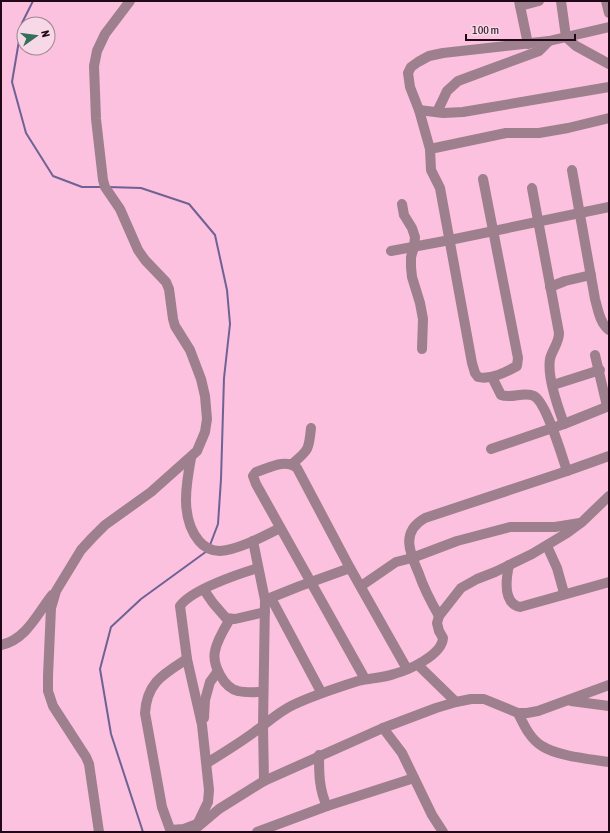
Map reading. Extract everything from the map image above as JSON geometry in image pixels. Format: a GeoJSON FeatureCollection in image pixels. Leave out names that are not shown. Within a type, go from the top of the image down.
{"type":"FeatureCollection","features":[{"type":"Feature","properties":{"kind":"street"},"geometry":{"type":"LineString","coordinates":[[1,645],[8,644],[23,634],[56,591],[81,550],[92,538],[105,525],[151,492],[176,469],[191,458],[201,444],[205,432],[207,419],[205,396],[201,379],[190,350],[175,326],[169,289],[166,282],[145,260],[138,250],[120,209],[105,187],[103,180],[96,119],[94,66],[97,51],[105,34],[130,1]]}},
{"type":"Feature","properties":{"kind":"street"},"geometry":{"type":"LineString","coordinates":[[528,44],[519,4],[539,1]]}},
{"type":"Feature","properties":{"kind":"street"},"geometry":{"type":"LineString","coordinates":[[561,1],[566,37],[576,46],[609,64]]}},
{"type":"Feature","properties":{"kind":"street"},"geometry":{"type":"LineString","coordinates":[[606,1],[609,13]]}},
{"type":"Feature","properties":{"kind":"street"},"geometry":{"type":"LineString","coordinates":[[483,179],[518,363],[517,366],[492,377],[478,378],[468,344],[440,188],[431,170],[430,148],[419,110],[408,81],[408,73],[411,67],[429,56],[443,53],[549,41],[609,27]]}},
{"type":"Feature","properties":{"kind":"street"},"geometry":{"type":"LineString","coordinates":[[437,112],[447,91],[453,84],[490,68],[539,52],[549,41]]}},
{"type":"Feature","properties":{"kind":"street"},"geometry":{"type":"LineString","coordinates":[[419,110],[463,112],[609,87]]}},
{"type":"Feature","properties":{"kind":"street"},"geometry":{"type":"LineString","coordinates":[[430,148],[506,133],[539,133],[609,118]]}},
{"type":"Feature","properties":{"kind":"street"},"geometry":{"type":"LineString","coordinates":[[572,170],[600,318],[605,327],[609,330]]}},
{"type":"Feature","properties":{"kind":"street"},"geometry":{"type":"LineString","coordinates":[[532,188],[559,338],[550,359],[550,369],[556,403],[564,424]]}},
{"type":"Feature","properties":{"kind":"street"},"geometry":{"type":"LineString","coordinates":[[402,204],[404,215],[412,228],[414,238],[411,267],[412,277],[423,319],[422,349]]}},
{"type":"Feature","properties":{"kind":"street"},"geometry":{"type":"LineString","coordinates":[[391,251],[609,207]]}},
{"type":"Feature","properties":{"kind":"street"},"geometry":{"type":"LineString","coordinates":[[550,287],[565,280],[591,275]]}},
{"type":"Feature","properties":{"kind":"street"},"geometry":{"type":"LineString","coordinates":[[491,449],[564,424],[608,406],[596,355]]}},
{"type":"Feature","properties":{"kind":"street"},"geometry":{"type":"LineString","coordinates":[[553,385],[600,370]]}},
{"type":"Feature","properties":{"kind":"street"},"geometry":{"type":"LineString","coordinates":[[492,377],[501,395],[513,397],[525,394],[534,396],[540,401],[552,428],[567,471]]}},
{"type":"Feature","properties":{"kind":"street"},"geometry":{"type":"LineString","coordinates":[[292,464],[307,450],[309,446],[311,428]]}},
{"type":"Feature","properties":{"kind":"street"},"geometry":{"type":"LineString","coordinates":[[439,616],[426,592],[412,558],[409,540],[416,523],[425,518],[609,456]]}},
{"type":"Feature","properties":{"kind":"street"},"geometry":{"type":"LineString","coordinates":[[191,458],[186,486],[188,518],[192,530],[203,545],[212,550],[220,551],[253,541],[280,528]]}},
{"type":"Feature","properties":{"kind":"street"},"geometry":{"type":"LineString","coordinates":[[365,679],[280,528],[253,476],[256,472],[286,463],[292,464],[298,468],[350,568],[362,586],[407,669]]}},
{"type":"Feature","properties":{"kind":"street"},"geometry":{"type":"LineString","coordinates":[[207,763],[240,743],[270,719],[292,705],[322,692],[365,679],[393,675],[418,665],[438,649],[443,642],[444,638],[439,631],[437,623],[439,616],[461,588],[477,579],[509,566],[547,546],[582,522],[609,496]]}},
{"type":"Feature","properties":{"kind":"street"},"geometry":{"type":"LineString","coordinates":[[362,586],[396,562],[412,558],[457,541],[510,527],[555,527],[582,522]]}},
{"type":"Feature","properties":{"kind":"street"},"geometry":{"type":"LineString","coordinates":[[253,541],[258,568],[268,599],[322,692]]}},
{"type":"Feature","properties":{"kind":"street"},"geometry":{"type":"LineString","coordinates":[[547,546],[557,568],[564,593]]}},
{"type":"Feature","properties":{"kind":"street"},"geometry":{"type":"LineString","coordinates":[[509,566],[506,580],[510,601],[515,606],[520,607],[564,593],[609,582]]}},
{"type":"Feature","properties":{"kind":"street"},"geometry":{"type":"LineString","coordinates":[[195,828],[208,802],[209,790],[204,740],[188,659],[180,606],[188,599],[204,590],[232,577],[258,568]]}},
{"type":"Feature","properties":{"kind":"street"},"geometry":{"type":"LineString","coordinates":[[268,599],[350,568]]}},
{"type":"Feature","properties":{"kind":"street"},"geometry":{"type":"LineString","coordinates":[[204,590],[223,615],[230,619],[265,612]]}},
{"type":"Feature","properties":{"kind":"street"},"geometry":{"type":"LineString","coordinates":[[56,591],[51,608],[48,691],[53,706],[81,748],[89,764],[99,832]]}},
{"type":"Feature","properties":{"kind":"street"},"geometry":{"type":"LineString","coordinates":[[264,781],[263,726],[265,612],[268,599]]}},
{"type":"Feature","properties":{"kind":"street"},"geometry":{"type":"LineString","coordinates":[[230,619],[215,651],[214,659],[218,671],[229,687],[238,691],[264,692]]}},
{"type":"Feature","properties":{"kind":"street"},"geometry":{"type":"LineString","coordinates":[[188,659],[171,670],[152,686],[146,703],[145,713],[162,807],[170,831],[195,828],[219,809],[264,781],[383,728],[436,708],[471,699],[484,699],[518,713],[527,713],[609,686]]}},
{"type":"Feature","properties":{"kind":"street"},"geometry":{"type":"LineString","coordinates":[[418,665],[456,702]]}},
{"type":"Feature","properties":{"kind":"street"},"geometry":{"type":"LineString","coordinates":[[204,740],[205,700],[210,682],[218,671]]}},
{"type":"Feature","properties":{"kind":"street"},"geometry":{"type":"LineString","coordinates":[[567,701],[609,706]]}},
{"type":"Feature","properties":{"kind":"street"},"geometry":{"type":"LineString","coordinates":[[518,713],[526,729],[542,746],[567,755],[609,762]]}},
{"type":"Feature","properties":{"kind":"street"},"geometry":{"type":"LineString","coordinates":[[383,728],[402,753],[432,815],[443,832]]}},
{"type":"Feature","properties":{"kind":"street"},"geometry":{"type":"LineString","coordinates":[[319,756],[321,789],[323,799],[327,806]]}},
{"type":"Feature","properties":{"kind":"street"},"geometry":{"type":"LineString","coordinates":[[258,832],[327,806],[414,778]]}},
{"type":"Feature","properties":{"kind":"waterway"},"geometry":{"type":"LineString","coordinates":[[33,1],[22,23],[12,82],[26,133],[53,176],[82,187],[102,187]]}},
{"type":"Feature","properties":{"kind":"waterway"},"geometry":{"type":"LineString","coordinates":[[108,187],[141,188],[189,204],[215,235],[227,290],[230,324],[224,378],[218,524],[210,545]]}},
{"type":"Feature","properties":{"kind":"waterway"},"geometry":{"type":"LineString","coordinates":[[143,832],[111,734],[100,669],[111,627],[141,599],[207,551]]}}]}
